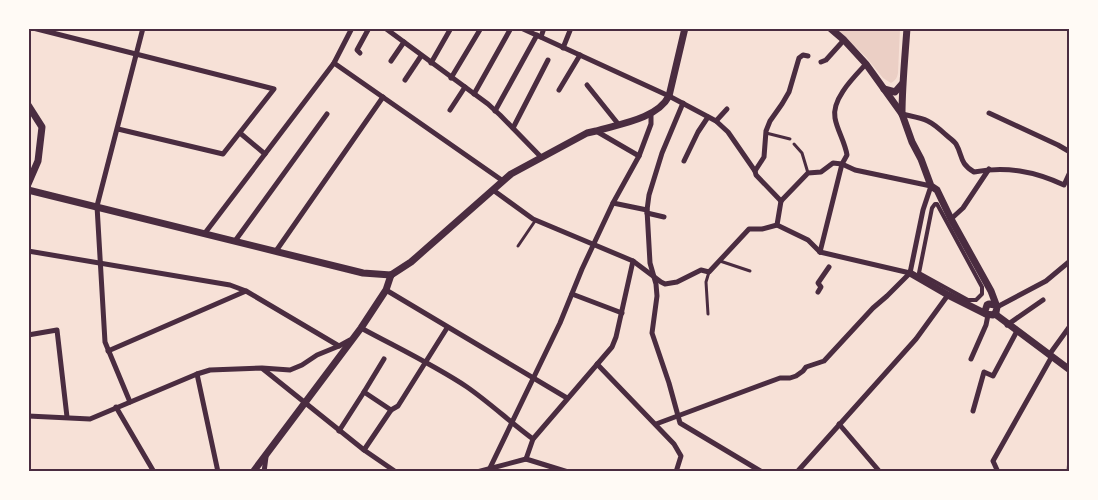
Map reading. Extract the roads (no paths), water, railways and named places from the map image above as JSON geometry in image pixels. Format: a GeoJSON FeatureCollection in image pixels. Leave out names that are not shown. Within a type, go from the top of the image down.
{"type":"FeatureCollection","features":[{"type":"Feature","properties":{"kind":"street"},"geometry":{"type":"LineString","coordinates":[[33,28],[274,89],[223,154],[118,129]]}},
{"type":"Feature","properties":{"kind":"street"},"geometry":{"type":"LineString","coordinates":[[130,402],[105,342],[97,206],[143,28]]}},
{"type":"Feature","properties":{"kind":"street"},"geometry":{"type":"LineString","coordinates":[[206,233],[334,63],[352,28]]}},
{"type":"Feature","properties":{"kind":"street"},"geometry":{"type":"LineString","coordinates":[[360,53],[357,50],[369,28]]}},
{"type":"Feature","properties":{"kind":"street"},"geometry":{"type":"LineString","coordinates":[[385,28],[495,111],[541,157]]}},
{"type":"Feature","properties":{"kind":"street"},"geometry":{"type":"LineString","coordinates":[[431,63],[451,28]]}},
{"type":"Feature","properties":{"kind":"street"},"geometry":{"type":"LineString","coordinates":[[451,78],[481,28]]}},
{"type":"Feature","properties":{"kind":"street"},"geometry":{"type":"LineString","coordinates":[[474,94],[511,28]]}},
{"type":"Feature","properties":{"kind":"street"},"geometry":{"type":"LineString","coordinates":[[495,111],[544,28]]}},
{"type":"Feature","properties":{"kind":"street"},"geometry":{"type":"LineString","coordinates":[[563,48],[571,28]]}},
{"type":"Feature","properties":{"kind":"street"},"geometry":{"type":"LineString","coordinates":[[28,190],[363,273],[391,275],[411,262],[511,174],[587,133],[651,114],[665,103],[669,96],[685,28]]}},
{"type":"Feature","properties":{"kind":"street"},"geometry":{"type":"LineString","coordinates":[[656,424],[780,378],[796,376],[806,367],[824,361],[909,273],[923,210],[931,186],[902,114],[866,64],[830,28]]}},
{"type":"Feature","properties":{"kind":"street"},"geometry":{"type":"LineString","coordinates":[[902,114],[907,28]]}},
{"type":"Feature","properties":{"kind":"street"},"geometry":{"type":"LineString","coordinates":[[523,29],[669,96],[716,122],[728,132],[756,175],[781,201]]}},
{"type":"Feature","properties":{"kind":"street"},"geometry":{"type":"LineString","coordinates":[[821,62],[826,60],[844,40]]}},
{"type":"Feature","properties":{"kind":"street"},"geometry":{"type":"LineString","coordinates":[[391,60],[404,42]]}},
{"type":"Feature","properties":{"kind":"street"},"geometry":{"type":"LineString","coordinates":[[559,90],[580,55]]}},
{"type":"Feature","properties":{"kind":"street"},"geometry":{"type":"LineString","coordinates":[[755,171],[764,157],[766,133],[770,121],[789,92],[799,58],[803,55],[808,56]]}},
{"type":"Feature","properties":{"kind":"street"},"geometry":{"type":"LineString","coordinates":[[405,80],[421,56]]}},
{"type":"Feature","properties":{"kind":"street"},"geometry":{"type":"LineString","coordinates":[[513,128],[548,60]]}},
{"type":"Feature","properties":{"kind":"street"},"geometry":{"type":"LineString","coordinates":[[334,63],[503,182]]}},
{"type":"Feature","properties":{"kind":"street"},"geometry":{"type":"LineString","coordinates":[[820,252],[842,164],[847,155],[834,110],[840,96],[866,64]]}},
{"type":"Feature","properties":{"kind":"street"},"geometry":{"type":"LineString","coordinates":[[884,89],[895,92],[902,84]]}},
{"type":"Feature","properties":{"kind":"street"},"geometry":{"type":"LineString","coordinates":[[587,85],[619,125]]}},
{"type":"Feature","properties":{"kind":"street"},"geometry":{"type":"LineString","coordinates":[[450,110],[465,87]]}},
{"type":"Feature","properties":{"kind":"street"},"geometry":{"type":"LineString","coordinates":[[276,251],[383,97]]}},
{"type":"Feature","properties":{"kind":"street"},"geometry":{"type":"LineString","coordinates":[[682,103],[662,153],[649,195],[647,212],[650,263],[657,296],[652,333],[680,423],[762,471]]}},
{"type":"Feature","properties":{"kind":"street"},"geometry":{"type":"LineString","coordinates":[[28,105],[42,127],[38,161],[28,184]]}},
{"type":"Feature","properties":{"kind":"street"},"geometry":{"type":"LineString","coordinates":[[716,122],[727,109]]}},
{"type":"Feature","properties":{"kind":"street"},"geometry":{"type":"LineString","coordinates":[[989,112],[1070,152]]}},
{"type":"Feature","properties":{"kind":"street"},"geometry":{"type":"LineString","coordinates":[[235,241],[327,114]]}},
{"type":"Feature","properties":{"kind":"street"},"geometry":{"type":"LineString","coordinates":[[489,470],[534,378],[613,203],[639,156],[651,124],[651,114]]}},
{"type":"Feature","properties":{"kind":"street"},"geometry":{"type":"LineString","coordinates":[[902,114],[934,123],[956,144],[962,161],[974,172],[989,169],[1023,172],[1044,176],[1064,185],[1070,172]]}},
{"type":"Feature","properties":{"kind":"street"},"geometry":{"type":"LineString","coordinates":[[684,161],[708,117]]}},
{"type":"Feature","properties":{"kind":"street"},"geometry":{"type":"LineString","coordinates":[[596,131],[639,156]]}},
{"type":"Feature","properties":{"kind":"street"},"geometry":{"type":"LineString","coordinates":[[240,133],[265,154]]}},
{"type":"Feature","properties":{"kind":"street"},"geometry":{"type":"LineString","coordinates":[[777,225],[781,201],[808,173],[821,172],[833,163],[931,186],[937,190],[991,291],[992,311],[971,359]]}},
{"type":"Feature","properties":{"kind":"street"},"geometry":{"type":"LineString","coordinates":[[951,219],[963,208],[989,169]]}},
{"type":"Feature","properties":{"kind":"street"},"geometry":{"type":"LineString","coordinates":[[493,190],[536,220],[633,261],[665,284],[677,282],[701,270],[709,272],[749,229],[762,229],[777,225],[808,240],[820,252],[909,273],[948,295],[992,311],[1007,325],[1068,366]]}},
{"type":"Feature","properties":{"kind":"street"},"geometry":{"type":"LineString","coordinates":[[613,203],[664,217]]}},
{"type":"Feature","properties":{"kind":"street"},"geometry":{"type":"LineString","coordinates":[[937,204],[982,287],[981,297],[968,300],[919,273],[932,207],[937,204]]}},
{"type":"Feature","properties":{"kind":"street"},"geometry":{"type":"LineString","coordinates":[[28,251],[230,285],[246,291],[339,346]]}},
{"type":"Feature","properties":{"kind":"street"},"geometry":{"type":"LineString","coordinates":[[526,459],[533,440],[612,346],[633,261]]}},
{"type":"Feature","properties":{"kind":"street"},"geometry":{"type":"LineString","coordinates":[[992,311],[1046,281],[1070,261]]}},
{"type":"Feature","properties":{"kind":"street"},"geometry":{"type":"LineString","coordinates":[[818,292],[821,287],[818,283],[829,267]]}},
{"type":"Feature","properties":{"kind":"street"},"geometry":{"type":"LineString","coordinates":[[254,471],[361,328],[386,290],[391,275]]}},
{"type":"Feature","properties":{"kind":"street"},"geometry":{"type":"LineString","coordinates":[[386,290],[567,398]]}},
{"type":"Feature","properties":{"kind":"street"},"geometry":{"type":"LineString","coordinates":[[108,351],[246,291]]}},
{"type":"Feature","properties":{"kind":"street"},"geometry":{"type":"LineString","coordinates":[[572,294],[622,313]]}},
{"type":"Feature","properties":{"kind":"street"},"geometry":{"type":"LineString","coordinates":[[797,471],[916,339],[948,295]]}},
{"type":"Feature","properties":{"kind":"street"},"geometry":{"type":"LineString","coordinates":[[1007,325],[1043,300]]}},
{"type":"Feature","properties":{"kind":"street"},"geometry":{"type":"LineString","coordinates":[[998,471],[993,461],[1050,356],[1070,326]]}},
{"type":"Feature","properties":{"kind":"street"},"geometry":{"type":"LineString","coordinates":[[361,328],[465,386],[533,440]]}},
{"type":"Feature","properties":{"kind":"street"},"geometry":{"type":"LineString","coordinates":[[364,450],[391,410],[398,406],[447,328]]}},
{"type":"Feature","properties":{"kind":"street"},"geometry":{"type":"LineString","coordinates":[[28,335],[57,330],[67,417]]}},
{"type":"Feature","properties":{"kind":"street"},"geometry":{"type":"LineString","coordinates":[[973,411],[984,372],[993,376],[1017,332]]}},
{"type":"Feature","properties":{"kind":"street"},"geometry":{"type":"LineString","coordinates":[[28,416],[90,419],[210,370],[262,368],[290,370],[354,338]]}},
{"type":"Feature","properties":{"kind":"street"},"geometry":{"type":"LineString","coordinates":[[339,431],[384,359]]}},
{"type":"Feature","properties":{"kind":"street"},"geometry":{"type":"LineString","coordinates":[[597,364],[674,444],[681,456],[676,471]]}},
{"type":"Feature","properties":{"kind":"street"},"geometry":{"type":"LineString","coordinates":[[262,368],[339,431],[396,471]]}},
{"type":"Feature","properties":{"kind":"street"},"geometry":{"type":"LineString","coordinates":[[197,374],[218,471]]}},
{"type":"Feature","properties":{"kind":"street"},"geometry":{"type":"LineString","coordinates":[[364,392],[391,410]]}},
{"type":"Feature","properties":{"kind":"street"},"geometry":{"type":"LineString","coordinates":[[116,407],[154,471]]}},
{"type":"Feature","properties":{"kind":"street"},"geometry":{"type":"LineString","coordinates":[[839,424],[880,471]]}},
{"type":"Feature","properties":{"kind":"street"},"geometry":{"type":"LineString","coordinates":[[264,471],[267,455]]}},
{"type":"Feature","properties":{"kind":"street"},"geometry":{"type":"LineString","coordinates":[[1069,469],[1070,458]]}},
{"type":"Feature","properties":{"kind":"street"},"geometry":{"type":"LineString","coordinates":[[477,471],[489,470],[526,459],[568,471]]}},
{"type":"Feature","properties":{"kind":"lane"},"geometry":{"type":"LineString","coordinates":[[766,133],[790,139]]}},
{"type":"Feature","properties":{"kind":"lane"},"geometry":{"type":"LineString","coordinates":[[794,144],[802,153],[808,173]]}},
{"type":"Feature","properties":{"kind":"lane"},"geometry":{"type":"LineString","coordinates":[[518,246],[536,220]]}},
{"type":"Feature","properties":{"kind":"lane"},"geometry":{"type":"LineString","coordinates":[[720,261],[750,271]]}},
{"type":"Feature","properties":{"kind":"lane"},"geometry":{"type":"LineString","coordinates":[[708,314],[706,282],[709,272]]}}]}
